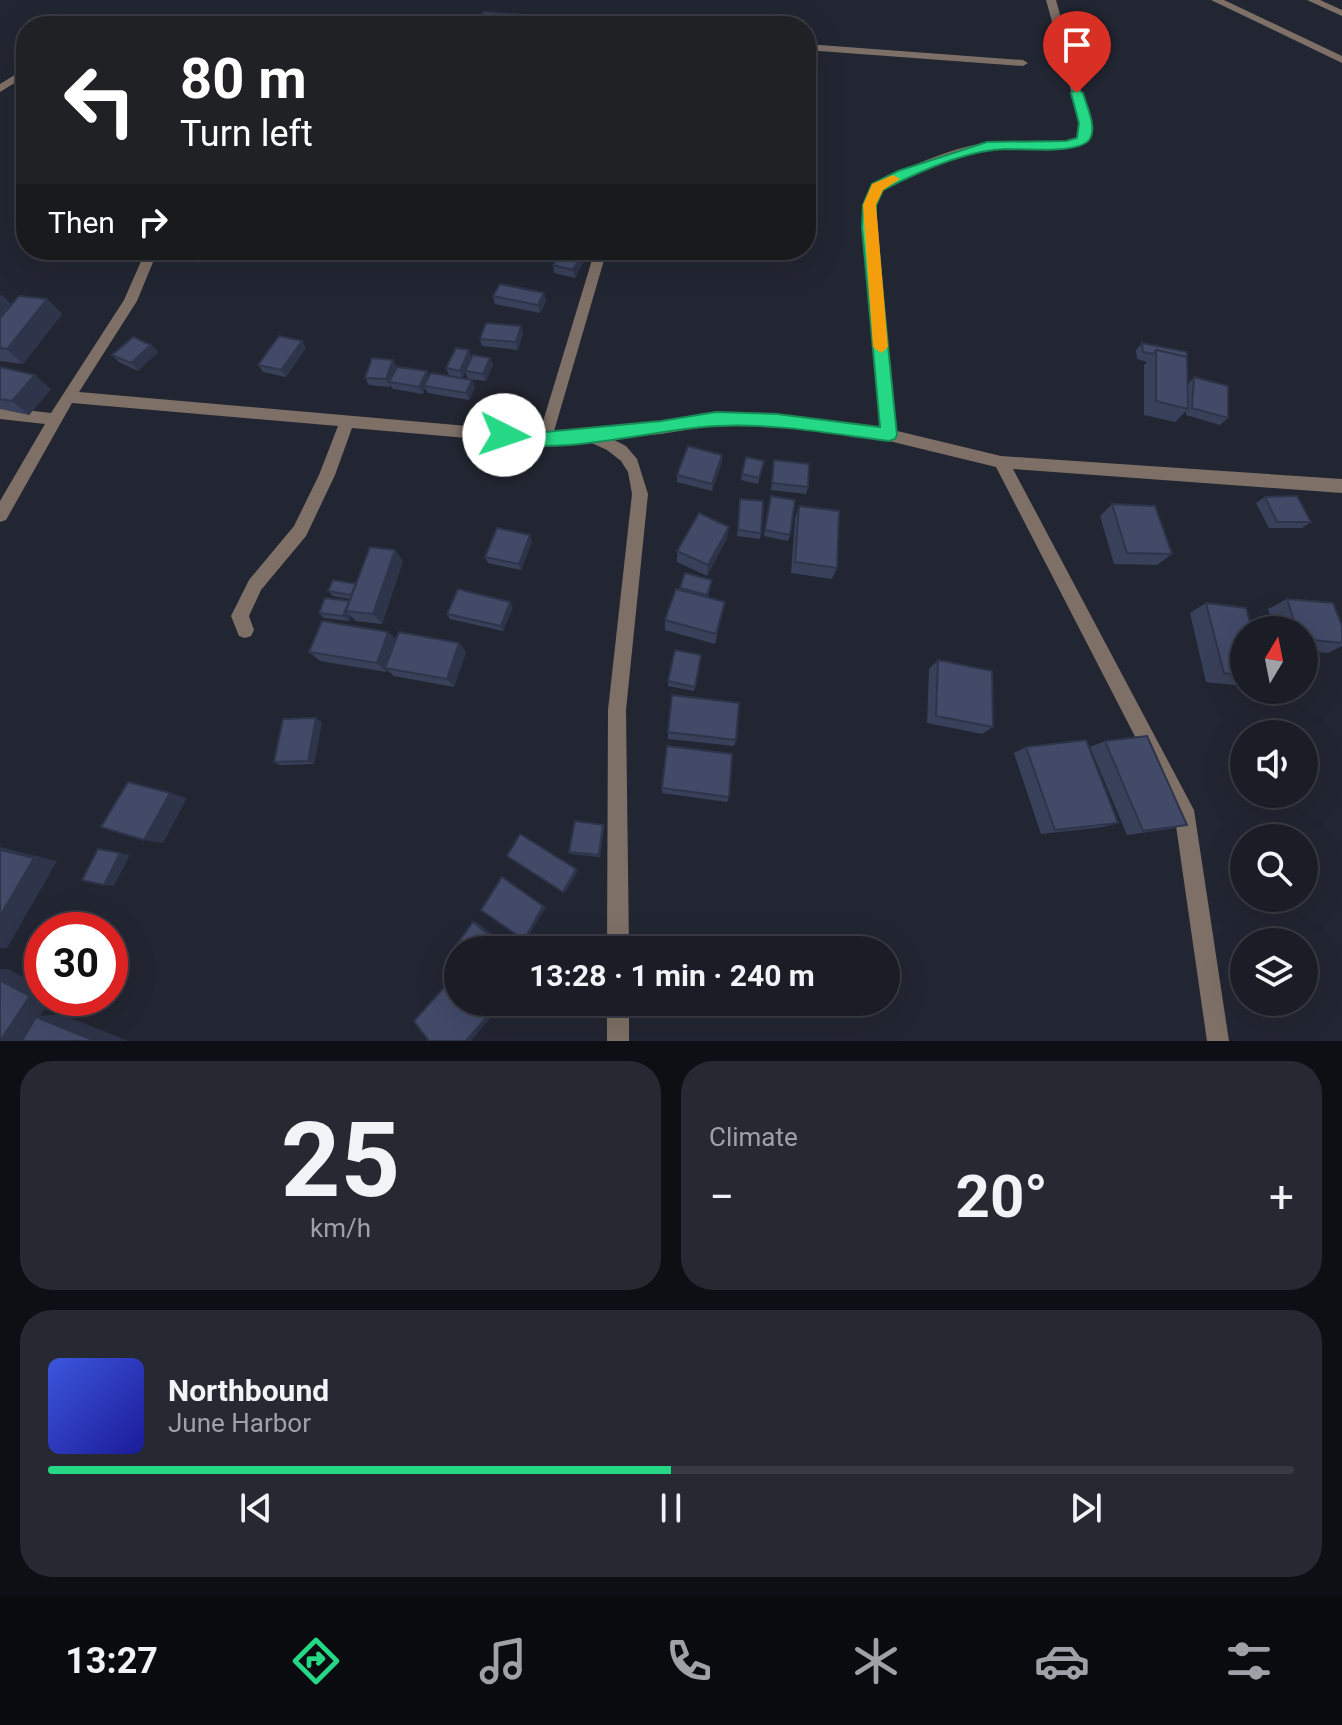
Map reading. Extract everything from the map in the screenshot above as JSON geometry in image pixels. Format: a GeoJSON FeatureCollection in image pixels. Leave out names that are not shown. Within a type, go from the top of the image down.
{"type":"FeatureCollection","features":[{"type":"Feature","properties":{"kind":"street"},"geometry":{"type":"LineString","coordinates":[[889,435],[869,227],[870,205],[877,187],[961,153],[987,146],[1066,145],[1081,141],[1085,136],[1085,123],[1051,0]]}},
{"type":"Feature","properties":{"kind":"street"},"geometry":{"type":"LineString","coordinates":[[1216,0],[1342,60]]}},
{"type":"Feature","properties":{"kind":"street"},"geometry":{"type":"LineString","coordinates":[[1312,0],[1342,13]]}},
{"type":"Feature","properties":{"kind":"street"},"geometry":{"type":"LineString","coordinates":[[816,48],[1023,63]]}},
{"type":"Feature","properties":{"kind":"street"},"geometry":{"type":"LineString","coordinates":[[0,515],[68,397],[130,301],[148,260]]}},
{"type":"Feature","properties":{"kind":"street"},"geometry":{"type":"LineString","coordinates":[[545,438],[598,260]]}},
{"type":"Feature","properties":{"kind":"street"},"geometry":{"type":"LineString","coordinates":[[68,397],[545,438],[716,419],[777,420],[889,435],[1001,462],[1342,486]]}},
{"type":"Feature","properties":{"kind":"street"},"geometry":{"type":"LineString","coordinates":[[0,413],[55,419]]}},
{"type":"Feature","properties":{"kind":"street"},"geometry":{"type":"LineString","coordinates":[[245,630],[240,616],[255,585],[300,531],[327,475],[347,421]]}},
{"type":"Feature","properties":{"kind":"street"},"geometry":{"type":"LineString","coordinates":[[581,435],[623,450],[637,472],[640,494],[617,710],[618,936]]}},
{"type":"Feature","properties":{"kind":"street"},"geometry":{"type":"LineString","coordinates":[[1001,462],[1184,810],[1218,1041]]}},
{"type":"Feature","properties":{"kind":"street"},"geometry":{"type":"LineString","coordinates":[[618,1016],[618,1041]]}},
{"type":"Feature","properties":{"kind":"building"},"geometry":{"type":"Polygon","coordinates":[[[484,12],[538,16],[482,16],[484,12]]]}},
{"type":"Feature","properties":{"kind":"building"},"geometry":{"type":"Polygon","coordinates":[[[556,260],[579,260],[573,270],[553,265],[556,260]]]}},
{"type":"Feature","properties":{"kind":"building"},"geometry":{"type":"Polygon","coordinates":[[[500,284],[544,293],[538,305],[493,296],[500,284]]]}},
{"type":"Feature","properties":{"kind":"building"},"geometry":{"type":"Polygon","coordinates":[[[19,296],[47,299],[7,349],[0,348],[0,318],[19,296]]]}},
{"type":"Feature","properties":{"kind":"building"},"geometry":{"type":"Polygon","coordinates":[[[486,323],[521,326],[516,342],[480,339],[486,323]]]}},
{"type":"Feature","properties":{"kind":"building"},"geometry":{"type":"Polygon","coordinates":[[[279,336],[302,341],[281,370],[258,365],[279,336]]]}},
{"type":"Feature","properties":{"kind":"building"},"geometry":{"type":"Polygon","coordinates":[[[133,337],[151,345],[131,363],[112,355],[133,337]]]}},
{"type":"Feature","properties":{"kind":"building"},"geometry":{"type":"Polygon","coordinates":[[[1142,343],[1187,352],[1187,357],[1156,350],[1153,354],[1143,352],[1142,343]]]}},
{"type":"Feature","properties":{"kind":"building"},"geometry":{"type":"Polygon","coordinates":[[[456,348],[469,350],[460,371],[446,368],[456,348]]]}},
{"type":"Feature","properties":{"kind":"building"},"geometry":{"type":"Polygon","coordinates":[[[1156,350],[1187,357],[1188,409],[1156,401],[1156,350]]]}},
{"type":"Feature","properties":{"kind":"building"},"geometry":{"type":"Polygon","coordinates":[[[473,355],[490,358],[483,374],[465,371],[473,355]]]}},
{"type":"Feature","properties":{"kind":"building"},"geometry":{"type":"Polygon","coordinates":[[[372,358],[393,360],[386,379],[365,378],[372,358]]]}},
{"type":"Feature","properties":{"kind":"building"},"geometry":{"type":"Polygon","coordinates":[[[0,367],[35,375],[12,401],[0,399],[0,367]]]}},
{"type":"Feature","properties":{"kind":"building"},"geometry":{"type":"Polygon","coordinates":[[[397,367],[427,371],[419,387],[389,382],[397,367]]]}},
{"type":"Feature","properties":{"kind":"building"},"geometry":{"type":"Polygon","coordinates":[[[431,373],[472,380],[466,393],[424,386],[431,373]]]}},
{"type":"Feature","properties":{"kind":"building"},"geometry":{"type":"Polygon","coordinates":[[[1194,377],[1228,386],[1228,418],[1192,408],[1194,377]]]}},
{"type":"Feature","properties":{"kind":"building"},"geometry":{"type":"Polygon","coordinates":[[[688,446],[722,455],[712,484],[677,475],[688,446]]]}},
{"type":"Feature","properties":{"kind":"building"},"geometry":{"type":"Polygon","coordinates":[[[746,457],[764,461],[759,478],[742,474],[746,457]]]}},
{"type":"Feature","properties":{"kind":"building"},"geometry":{"type":"Polygon","coordinates":[[[774,460],[809,464],[808,487],[772,483],[774,460]]]}},
{"type":"Feature","properties":{"kind":"building"},"geometry":{"type":"Polygon","coordinates":[[[771,496],[795,500],[790,535],[765,530],[771,496]]]}},
{"type":"Feature","properties":{"kind":"building"},"geometry":{"type":"Polygon","coordinates":[[[1297,496],[1311,522],[1277,522],[1265,497],[1297,496]]]}},
{"type":"Feature","properties":{"kind":"building"},"geometry":{"type":"Polygon","coordinates":[[[740,499],[763,501],[761,533],[738,530],[740,499]]]}},
{"type":"Feature","properties":{"kind":"building"},"geometry":{"type":"Polygon","coordinates":[[[1112,504],[1155,506],[1172,554],[1127,553],[1112,504]]]}},
{"type":"Feature","properties":{"kind":"building"},"geometry":{"type":"Polygon","coordinates":[[[799,506],[839,511],[837,568],[795,562],[799,506]]]}},
{"type":"Feature","properties":{"kind":"building"},"geometry":{"type":"Polygon","coordinates":[[[699,513],[729,527],[708,565],[677,551],[699,513]]]}},
{"type":"Feature","properties":{"kind":"building"},"geometry":{"type":"Polygon","coordinates":[[[497,528],[530,535],[519,564],[485,557],[497,528]]]}},
{"type":"Feature","properties":{"kind":"building"},"geometry":{"type":"Polygon","coordinates":[[[370,547],[395,550],[373,614],[346,611],[370,547]]]}},
{"type":"Feature","properties":{"kind":"building"},"geometry":{"type":"Polygon","coordinates":[[[685,573],[712,580],[707,595],[680,588],[685,573]]]}},
{"type":"Feature","properties":{"kind":"building"},"geometry":{"type":"Polygon","coordinates":[[[333,580],[356,584],[351,595],[328,591],[333,580]]]}},
{"type":"Feature","properties":{"kind":"building"},"geometry":{"type":"Polygon","coordinates":[[[458,589],[510,602],[501,626],[447,614],[458,589]]]}},
{"type":"Feature","properties":{"kind":"building"},"geometry":{"type":"Polygon","coordinates":[[[676,589],[725,602],[716,634],[665,620],[676,589]]]}},
{"type":"Feature","properties":{"kind":"building"},"geometry":{"type":"Polygon","coordinates":[[[325,598],[349,601],[343,616],[319,613],[325,598]]]}},
{"type":"Feature","properties":{"kind":"building"},"geometry":{"type":"Polygon","coordinates":[[[1287,599],[1333,603],[1342,626],[1342,643],[1318,640],[1318,616],[1292,616],[1287,599]]]}},
{"type":"Feature","properties":{"kind":"building"},"geometry":{"type":"Polygon","coordinates":[[[1206,603],[1246,608],[1248,616],[1230,616],[1230,674],[1224,673],[1206,603]]]}},
{"type":"Feature","properties":{"kind":"building"},"geometry":{"type":"Polygon","coordinates":[[[322,621],[388,632],[377,663],[309,652],[322,621]]]}},
{"type":"Feature","properties":{"kind":"building"},"geometry":{"type":"Polygon","coordinates":[[[399,632],[459,643],[447,679],[385,668],[399,632]]]}},
{"type":"Feature","properties":{"kind":"building"},"geometry":{"type":"Polygon","coordinates":[[[675,650],[701,655],[695,687],[668,681],[675,650]]]}},
{"type":"Feature","properties":{"kind":"building"},"geometry":{"type":"Polygon","coordinates":[[[938,660],[992,671],[993,727],[936,716],[938,660]]]}},
{"type":"Feature","properties":{"kind":"building"},"geometry":{"type":"Polygon","coordinates":[[[672,695],[739,703],[736,740],[668,732],[672,695]]]}},
{"type":"Feature","properties":{"kind":"building"},"geometry":{"type":"Polygon","coordinates":[[[316,718],[308,761],[274,762],[283,719],[316,718]]]}},
{"type":"Feature","properties":{"kind":"building"},"geometry":{"type":"Polygon","coordinates":[[[1147,736],[1187,825],[1143,831],[1105,741],[1147,736]]]}},
{"type":"Feature","properties":{"kind":"building"},"geometry":{"type":"Polygon","coordinates":[[[1086,740],[1118,823],[1055,830],[1026,747],[1086,740]]]}},
{"type":"Feature","properties":{"kind":"building"},"geometry":{"type":"Polygon","coordinates":[[[667,746],[732,754],[729,797],[662,788],[667,746]]]}},
{"type":"Feature","properties":{"kind":"building"},"geometry":{"type":"Polygon","coordinates":[[[128,782],[170,793],[144,840],[101,827],[128,782]]]}},
{"type":"Feature","properties":{"kind":"building"},"geometry":{"type":"Polygon","coordinates":[[[575,821],[603,825],[599,855],[569,852],[575,821]]]}},
{"type":"Feature","properties":{"kind":"building"},"geometry":{"type":"Polygon","coordinates":[[[520,834],[576,869],[563,892],[507,856],[520,834]]]}},
{"type":"Feature","properties":{"kind":"building"},"geometry":{"type":"Polygon","coordinates":[[[98,849],[120,853],[104,885],[82,880],[98,849]]]}},
{"type":"Feature","properties":{"kind":"building"},"geometry":{"type":"Polygon","coordinates":[[[0,850],[34,858],[0,916],[0,850]]]}},
{"type":"Feature","properties":{"kind":"building"},"geometry":{"type":"Polygon","coordinates":[[[502,877],[543,906],[526,936],[518,936],[481,910],[502,877]]]}},
{"type":"Feature","properties":{"kind":"building"},"geometry":{"type":"Polygon","coordinates":[[[473,922],[490,936],[463,936],[473,922]]]}},
{"type":"Feature","properties":{"kind":"building"},"geometry":{"type":"Polygon","coordinates":[[[0,980],[24,993],[24,1005],[0,1041],[0,980]]]}},
{"type":"Feature","properties":{"kind":"building"},"geometry":{"type":"Polygon","coordinates":[[[444,988],[444,1016],[488,1016],[466,1041],[429,1041],[414,1021],[444,988]]]}},
{"type":"Feature","properties":{"kind":"building"},"geometry":{"type":"Polygon","coordinates":[[[36,1017],[95,1041],[22,1041],[36,1017]]]}},
{"type":"Feature","properties":{"kind":"slow traffic"},"geometry":{"type":"LineString","coordinates":[[881,347],[869,227],[870,205],[877,187],[893,179]]}},
{"type":"Feature","properties":{"kind":"route"},"geometry":{"type":"LineString","coordinates":[[504,435],[545,438],[661,428],[716,419],[777,420],[889,435],[869,227],[870,205],[877,187],[903,174],[987,146],[1066,145],[1081,141],[1085,136],[1085,123],[1077,93]]}}]}
